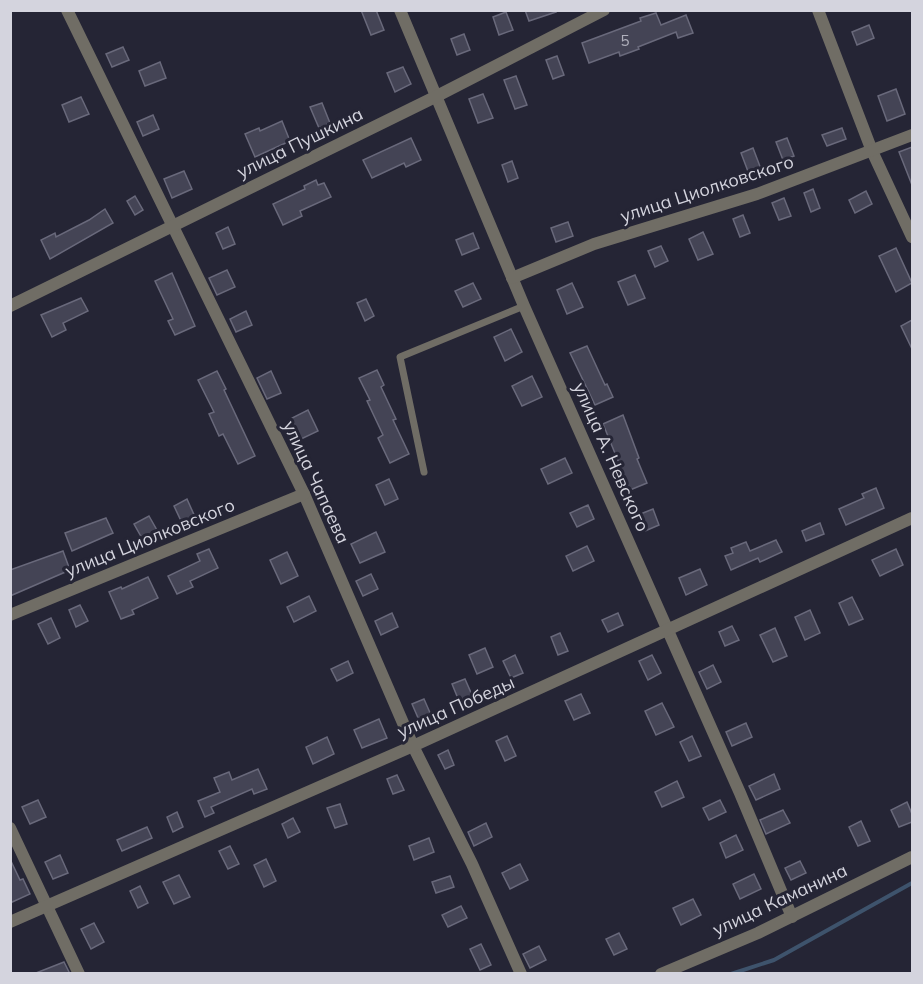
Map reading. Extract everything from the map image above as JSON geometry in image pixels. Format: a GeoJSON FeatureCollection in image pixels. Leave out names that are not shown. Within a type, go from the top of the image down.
{"type":"FeatureCollection","features":[{"type":"Feature","properties":{"kind":"street","name":"улица Чапаева"},"geometry":{"type":"LineString","coordinates":[[67,10],[171,227],[304,494],[413,746],[472,864],[521,974]]}},
{"type":"Feature","properties":{"kind":"street","name":"улица А. Невского"},"geometry":{"type":"LineString","coordinates":[[400,10],[524,306],[740,793],[792,917]]}},
{"type":"Feature","properties":{"kind":"street","name":"улица Пушкина"},"geometry":{"type":"LineString","coordinates":[[10,306],[435,97],[604,10]]}},
{"type":"Feature","properties":{"kind":"street"},"geometry":{"type":"LineString","coordinates":[[818,10],[872,150],[912,237]]}},
{"type":"Feature","properties":{"kind":"street","name":"улица Циолковского"},"geometry":{"type":"LineString","coordinates":[[512,278],[594,244],[757,194],[912,135]]}},
{"type":"Feature","properties":{"kind":"street","name":"улица Циолковского"},"geometry":{"type":"LineString","coordinates":[[10,615],[304,494]]}},
{"type":"Feature","properties":{"kind":"street","name":"улица Победы"},"geometry":{"type":"LineString","coordinates":[[10,922],[413,746],[912,518]]}},
{"type":"Feature","properties":{"kind":"street"},"geometry":{"type":"LineString","coordinates":[[10,828],[79,974]]}},
{"type":"Feature","properties":{"kind":"street","name":"улица Каманина"},"geometry":{"type":"LineString","coordinates":[[661,974],[792,917],[912,857]]}},
{"type":"Feature","properties":{"kind":"lane"},"geometry":{"type":"LineString","coordinates":[[424,472],[400,357],[524,306]]}},
{"type":"Feature","properties":{"kind":"building"},"geometry":{"type":"Polygon","coordinates":[[[361,10],[376,10],[384,30],[371,35],[361,10]]]}},
{"type":"Feature","properties":{"kind":"building"},"geometry":{"type":"Polygon","coordinates":[[[525,10],[555,10],[556,12],[529,21],[525,10]]]}},
{"type":"Feature","properties":{"kind":"building"},"geometry":{"type":"Polygon","coordinates":[[[506,12],[513,30],[499,35],[493,17],[506,12]]]}},
{"type":"Feature","properties":{"kind":"building"},"geometry":{"type":"Polygon","coordinates":[[[656,13],[661,25],[686,15],[693,33],[678,38],[676,32],[620,56],[619,52],[589,63],[582,43],[656,13]]]}},
{"type":"Feature","properties":{"kind":"building"},"geometry":{"type":"Polygon","coordinates":[[[869,25],[874,38],[857,45],[852,32],[869,25]]]}},
{"type":"Feature","properties":{"kind":"building"},"geometry":{"type":"Polygon","coordinates":[[[464,34],[470,50],[457,55],[451,39],[464,34]]]}},
{"type":"Feature","properties":{"kind":"building"},"geometry":{"type":"Polygon","coordinates":[[[123,47],[129,60],[112,67],[106,54],[123,47]]]}},
{"type":"Feature","properties":{"kind":"building"},"geometry":{"type":"Polygon","coordinates":[[[557,56],[564,75],[553,79],[546,60],[557,56]]]}},
{"type":"Feature","properties":{"kind":"building"},"geometry":{"type":"Polygon","coordinates":[[[160,62],[166,78],[145,86],[139,71],[160,62]]]}},
{"type":"Feature","properties":{"kind":"building"},"geometry":{"type":"Polygon","coordinates":[[[403,67],[411,84],[395,92],[387,73],[403,67]]]}},
{"type":"Feature","properties":{"kind":"building"},"geometry":{"type":"Polygon","coordinates":[[[516,76],[527,105],[515,109],[504,80],[516,76]]]}},
{"type":"Feature","properties":{"kind":"building"},"geometry":{"type":"Polygon","coordinates":[[[896,89],[905,114],[887,121],[878,96],[896,89]]]}},
{"type":"Feature","properties":{"kind":"building"},"geometry":{"type":"Polygon","coordinates":[[[483,94],[493,118],[478,123],[469,99],[483,94]]]}},
{"type":"Feature","properties":{"kind":"building"},"geometry":{"type":"Polygon","coordinates":[[[81,97],[89,114],[69,122],[62,105],[81,97]]]}},
{"type":"Feature","properties":{"kind":"building"},"geometry":{"type":"Polygon","coordinates":[[[322,103],[330,123],[319,128],[310,107],[322,103]]]}},
{"type":"Feature","properties":{"kind":"building"},"geometry":{"type":"Polygon","coordinates":[[[153,115],[159,129],[143,136],[137,122],[153,115]]]}},
{"type":"Feature","properties":{"kind":"building"},"geometry":{"type":"Polygon","coordinates":[[[282,121],[290,141],[255,157],[245,134],[259,128],[260,131],[282,121]]]}},
{"type":"Feature","properties":{"kind":"building"},"geometry":{"type":"Polygon","coordinates":[[[842,128],[846,139],[827,146],[822,135],[842,128]]]}},
{"type":"Feature","properties":{"kind":"building"},"geometry":{"type":"Polygon","coordinates":[[[411,138],[421,160],[406,167],[404,163],[372,178],[363,160],[411,138]]]}},
{"type":"Feature","properties":{"kind":"building"},"geometry":{"type":"Polygon","coordinates":[[[787,138],[794,156],[783,160],[776,142],[787,138]]]}},
{"type":"Feature","properties":{"kind":"building"},"geometry":{"type":"Polygon","coordinates":[[[912,147],[912,185],[899,152],[912,147]]]}},
{"type":"Feature","properties":{"kind":"building"},"geometry":{"type":"Polygon","coordinates":[[[753,148],[761,169],[749,174],[741,153],[753,148]]]}},
{"type":"Feature","properties":{"kind":"building"},"geometry":{"type":"Polygon","coordinates":[[[512,161],[518,178],[508,182],[502,165],[512,161]]]}},
{"type":"Feature","properties":{"kind":"building"},"geometry":{"type":"Polygon","coordinates":[[[184,171],[192,189],[172,198],[164,179],[184,171]]]}},
{"type":"Feature","properties":{"kind":"building"},"geometry":{"type":"Polygon","coordinates":[[[316,180],[318,185],[324,183],[331,197],[300,211],[302,216],[283,225],[273,204],[305,189],[304,186],[316,180]]]}},
{"type":"Feature","properties":{"kind":"building"},"geometry":{"type":"Polygon","coordinates":[[[813,189],[820,208],[811,212],[804,193],[813,189]]]}},
{"type":"Feature","properties":{"kind":"building"},"geometry":{"type":"Polygon","coordinates":[[[866,191],[872,204],[855,213],[849,200],[866,191]]]}},
{"type":"Feature","properties":{"kind":"building"},"geometry":{"type":"Polygon","coordinates":[[[135,196],[143,210],[135,215],[127,201],[135,196]]]}},
{"type":"Feature","properties":{"kind":"building"},"geometry":{"type":"Polygon","coordinates":[[[784,198],[791,216],[779,220],[772,203],[784,198]]]}},
{"type":"Feature","properties":{"kind":"building"},"geometry":{"type":"Polygon","coordinates":[[[105,209],[113,223],[50,259],[41,240],[55,233],[56,237],[105,209]]]}},
{"type":"Feature","properties":{"kind":"building"},"geometry":{"type":"Polygon","coordinates":[[[743,215],[750,233],[740,237],[733,219],[743,215]]]}},
{"type":"Feature","properties":{"kind":"building"},"geometry":{"type":"Polygon","coordinates":[[[568,222],[573,236],[556,242],[551,228],[568,222]]]}},
{"type":"Feature","properties":{"kind":"building"},"geometry":{"type":"Polygon","coordinates":[[[228,227],[235,244],[223,249],[216,233],[228,227]]]}},
{"type":"Feature","properties":{"kind":"building"},"geometry":{"type":"Polygon","coordinates":[[[703,232],[713,254],[698,260],[689,239],[703,232]]]}},
{"type":"Feature","properties":{"kind":"building"},"geometry":{"type":"Polygon","coordinates":[[[473,233],[479,248],[462,255],[456,240],[473,233]]]}},
{"type":"Feature","properties":{"kind":"building"},"geometry":{"type":"Polygon","coordinates":[[[661,246],[668,261],[655,267],[648,251],[661,246]]]}},
{"type":"Feature","properties":{"kind":"building"},"geometry":{"type":"Polygon","coordinates":[[[896,248],[912,283],[896,292],[879,256],[896,248]]]}},
{"type":"Feature","properties":{"kind":"building"},"geometry":{"type":"Polygon","coordinates":[[[227,270],[235,287],[217,295],[209,278],[227,270]]]}},
{"type":"Feature","properties":{"kind":"building"},"geometry":{"type":"Polygon","coordinates":[[[172,273],[195,326],[175,335],[168,321],[173,319],[155,281],[172,273]]]}},
{"type":"Feature","properties":{"kind":"building"},"geometry":{"type":"Polygon","coordinates":[[[635,275],[645,298],[628,305],[618,282],[635,275]]]}},
{"type":"Feature","properties":{"kind":"building"},"geometry":{"type":"Polygon","coordinates":[[[473,283],[481,299],[463,307],[455,291],[473,283]]]}},
{"type":"Feature","properties":{"kind":"building"},"geometry":{"type":"Polygon","coordinates":[[[572,283],[583,307],[567,314],[557,290],[572,283]]]}},
{"type":"Feature","properties":{"kind":"building"},"geometry":{"type":"Polygon","coordinates":[[[81,298],[88,311],[63,323],[66,330],[52,337],[41,315],[81,298]]]}},
{"type":"Feature","properties":{"kind":"building"},"geometry":{"type":"Polygon","coordinates":[[[366,299],[374,316],[365,321],[357,303],[366,299]]]}},
{"type":"Feature","properties":{"kind":"building"},"geometry":{"type":"Polygon","coordinates":[[[246,311],[252,325],[236,332],[230,319],[246,311]]]}},
{"type":"Feature","properties":{"kind":"building"},"geometry":{"type":"Polygon","coordinates":[[[912,320],[912,349],[901,326],[912,320]]]}},
{"type":"Feature","properties":{"kind":"building"},"geometry":{"type":"Polygon","coordinates":[[[511,329],[522,352],[505,361],[494,337],[511,329]]]}},
{"type":"Feature","properties":{"kind":"building"},"geometry":{"type":"Polygon","coordinates":[[[587,346],[613,397],[595,405],[570,353],[587,346]]]}},
{"type":"Feature","properties":{"kind":"building"},"geometry":{"type":"Polygon","coordinates":[[[377,370],[384,385],[381,387],[396,419],[393,420],[409,454],[390,463],[378,438],[383,435],[359,378],[377,370]]]}},
{"type":"Feature","properties":{"kind":"building"},"geometry":{"type":"Polygon","coordinates":[[[217,371],[255,456],[238,464],[223,434],[219,436],[209,414],[214,412],[198,380],[217,371]]]}},
{"type":"Feature","properties":{"kind":"building"},"geometry":{"type":"Polygon","coordinates":[[[271,371],[281,393],[267,399],[257,378],[271,371]]]}},
{"type":"Feature","properties":{"kind":"building"},"geometry":{"type":"Polygon","coordinates":[[[532,376],[542,397],[522,406],[512,386],[532,376]]]}},
{"type":"Feature","properties":{"kind":"building"},"geometry":{"type":"Polygon","coordinates":[[[308,410],[318,431],[299,440],[290,419],[308,410]]]}},
{"type":"Feature","properties":{"kind":"building"},"geometry":{"type":"Polygon","coordinates":[[[623,415],[647,483],[630,490],[603,424],[623,415]]]}},
{"type":"Feature","properties":{"kind":"building"},"geometry":{"type":"Polygon","coordinates":[[[565,458],[572,473],[548,484],[541,469],[565,458]]]}},
{"type":"Feature","properties":{"kind":"building"},"geometry":{"type":"Polygon","coordinates":[[[389,479],[398,499],[385,505],[376,485],[389,479]]]}},
{"type":"Feature","properties":{"kind":"building"},"geometry":{"type":"Polygon","coordinates":[[[876,488],[884,508],[846,525],[839,509],[864,498],[862,494],[876,488]]]}},
{"type":"Feature","properties":{"kind":"building"},"geometry":{"type":"Polygon","coordinates":[[[187,499],[195,517],[182,523],[174,506],[187,499]]]}},
{"type":"Feature","properties":{"kind":"building"},"geometry":{"type":"Polygon","coordinates":[[[588,505],[594,519],[577,527],[570,513],[588,505]]]}},
{"type":"Feature","properties":{"kind":"building"},"geometry":{"type":"Polygon","coordinates":[[[653,509],[659,525],[645,531],[638,515],[653,509]]]}},
{"type":"Feature","properties":{"kind":"building"},"geometry":{"type":"Polygon","coordinates":[[[149,516],[158,532],[143,540],[134,524],[149,516]]]}},
{"type":"Feature","properties":{"kind":"building"},"geometry":{"type":"Polygon","coordinates":[[[106,518],[113,533],[72,551],[65,533],[106,518]]]}},
{"type":"Feature","properties":{"kind":"building"},"geometry":{"type":"Polygon","coordinates":[[[820,523],[824,534],[806,541],[802,531],[820,523]]]}},
{"type":"Feature","properties":{"kind":"building"},"geometry":{"type":"Polygon","coordinates":[[[376,532],[385,552],[360,563],[351,544],[376,532]]]}},
{"type":"Feature","properties":{"kind":"building"},"geometry":{"type":"Polygon","coordinates":[[[776,540],[782,552],[760,562],[758,558],[731,570],[725,556],[733,553],[731,548],[746,542],[750,551],[776,540]]]}},
{"type":"Feature","properties":{"kind":"building"},"geometry":{"type":"Polygon","coordinates":[[[587,546],[594,561],[573,571],[566,556],[587,546]]]}},
{"type":"Feature","properties":{"kind":"building"},"geometry":{"type":"Polygon","coordinates":[[[209,549],[218,568],[190,581],[193,587],[177,594],[168,576],[200,561],[197,554],[209,549]]]}},
{"type":"Feature","properties":{"kind":"building"},"geometry":{"type":"Polygon","coordinates":[[[896,549],[903,565],[880,576],[872,560],[896,549]]]}},
{"type":"Feature","properties":{"kind":"building"},"geometry":{"type":"Polygon","coordinates":[[[63,551],[70,570],[10,596],[10,570],[63,551]]]}},
{"type":"Feature","properties":{"kind":"building"},"geometry":{"type":"Polygon","coordinates":[[[287,552],[298,576],[281,584],[270,560],[287,552]]]}},
{"type":"Feature","properties":{"kind":"building"},"geometry":{"type":"Polygon","coordinates":[[[700,569],[707,585],[686,595],[679,578],[700,569]]]}},
{"type":"Feature","properties":{"kind":"building"},"geometry":{"type":"Polygon","coordinates":[[[371,574],[378,589],[363,596],[356,581],[371,574]]]}},
{"type":"Feature","properties":{"kind":"building"},"geometry":{"type":"Polygon","coordinates":[[[148,577],[158,598],[132,610],[134,614],[121,619],[109,592],[121,587],[122,589],[148,577]]]}},
{"type":"Feature","properties":{"kind":"building"},"geometry":{"type":"Polygon","coordinates":[[[309,596],[316,611],[294,622],[287,607],[309,596]]]}},
{"type":"Feature","properties":{"kind":"building"},"geometry":{"type":"Polygon","coordinates":[[[852,597],[863,619],[849,625],[839,603],[852,597]]]}},
{"type":"Feature","properties":{"kind":"building"},"geometry":{"type":"Polygon","coordinates":[[[80,605],[88,621],[76,627],[69,610],[80,605]]]}},
{"type":"Feature","properties":{"kind":"building"},"geometry":{"type":"Polygon","coordinates":[[[810,610],[820,633],[805,640],[795,617],[810,610]]]}},
{"type":"Feature","properties":{"kind":"building"},"geometry":{"type":"Polygon","coordinates":[[[392,613],[398,627],[381,635],[375,621],[392,613]]]}},
{"type":"Feature","properties":{"kind":"building"},"geometry":{"type":"Polygon","coordinates":[[[618,613],[623,625],[608,632],[602,620],[618,613]]]}},
{"type":"Feature","properties":{"kind":"building"},"geometry":{"type":"Polygon","coordinates":[[[51,618],[60,638],[48,644],[38,624],[51,618]]]}},
{"type":"Feature","properties":{"kind":"building"},"geometry":{"type":"Polygon","coordinates":[[[732,626],[739,640],[725,646],[719,632],[732,626]]]}},
{"type":"Feature","properties":{"kind":"building"},"geometry":{"type":"Polygon","coordinates":[[[775,628],[787,656],[773,662],[760,635],[775,628]]]}},
{"type":"Feature","properties":{"kind":"building"},"geometry":{"type":"Polygon","coordinates":[[[560,633],[568,651],[558,655],[551,637],[560,633]]]}},
{"type":"Feature","properties":{"kind":"building"},"geometry":{"type":"Polygon","coordinates":[[[485,648],[493,667],[477,674],[469,655],[485,648]]]}},
{"type":"Feature","properties":{"kind":"building"},"geometry":{"type":"Polygon","coordinates":[[[515,655],[523,673],[511,678],[503,661],[515,655]]]}},
{"type":"Feature","properties":{"kind":"building"},"geometry":{"type":"Polygon","coordinates":[[[652,655],[661,673],[648,680],[639,661],[652,655]]]}},
{"type":"Feature","properties":{"kind":"building"},"geometry":{"type":"Polygon","coordinates":[[[348,661],[353,673],[337,681],[331,669],[348,661]]]}},
{"type":"Feature","properties":{"kind":"building"},"geometry":{"type":"Polygon","coordinates":[[[713,665],[721,682],[707,689],[699,672],[713,665]]]}},
{"type":"Feature","properties":{"kind":"building"},"geometry":{"type":"Polygon","coordinates":[[[465,679],[472,695],[459,701],[452,684],[465,679]]]}},
{"type":"Feature","properties":{"kind":"building"},"geometry":{"type":"Polygon","coordinates":[[[581,694],[590,713],[574,720],[565,701],[581,694]]]}},
{"type":"Feature","properties":{"kind":"building"},"geometry":{"type":"Polygon","coordinates":[[[424,699],[431,715],[419,720],[412,704],[424,699]]]}},
{"type":"Feature","properties":{"kind":"building"},"geometry":{"type":"Polygon","coordinates":[[[662,703],[674,727],[656,735],[645,711],[662,703]]]}},
{"type":"Feature","properties":{"kind":"building"},"geometry":{"type":"Polygon","coordinates":[[[379,719],[387,738],[362,748],[354,730],[379,719]]]}},
{"type":"Feature","properties":{"kind":"building"},"geometry":{"type":"Polygon","coordinates":[[[746,723],[752,737],[732,746],[726,732],[746,723]]]}},
{"type":"Feature","properties":{"kind":"building"},"geometry":{"type":"Polygon","coordinates":[[[507,736],[516,756],[505,761],[496,741],[507,736]]]}},
{"type":"Feature","properties":{"kind":"building"},"geometry":{"type":"Polygon","coordinates":[[[692,736],[701,756],[689,761],[680,742],[692,736]]]}},
{"type":"Feature","properties":{"kind":"building"},"geometry":{"type":"Polygon","coordinates":[[[327,737],[334,754],[313,764],[306,747],[327,737]]]}},
{"type":"Feature","properties":{"kind":"building"},"geometry":{"type":"Polygon","coordinates":[[[448,750],[454,765],[445,769],[438,755],[448,750]]]}},
{"type":"Feature","properties":{"kind":"building"},"geometry":{"type":"Polygon","coordinates":[[[258,769],[267,789],[254,794],[252,789],[211,807],[214,813],[205,817],[198,801],[220,792],[214,778],[229,772],[232,780],[258,769]]]}},
{"type":"Feature","properties":{"kind":"building"},"geometry":{"type":"Polygon","coordinates":[[[774,774],[780,789],[756,800],[749,786],[774,774]]]}},
{"type":"Feature","properties":{"kind":"building"},"geometry":{"type":"Polygon","coordinates":[[[397,775],[404,790],[393,794],[387,779],[397,775]]]}},
{"type":"Feature","properties":{"kind":"building"},"geometry":{"type":"Polygon","coordinates":[[[677,781],[684,797],[662,807],[655,792],[677,781]]]}},
{"type":"Feature","properties":{"kind":"building"},"geometry":{"type":"Polygon","coordinates":[[[38,800],[46,817],[30,824],[22,807],[38,800]]]}},
{"type":"Feature","properties":{"kind":"building"},"geometry":{"type":"Polygon","coordinates":[[[720,800],[726,812],[709,820],[703,808],[720,800]]]}},
{"type":"Feature","properties":{"kind":"building"},"geometry":{"type":"Polygon","coordinates":[[[907,802],[912,814],[912,822],[899,827],[891,810],[907,802]]]}},
{"type":"Feature","properties":{"kind":"building"},"geometry":{"type":"Polygon","coordinates":[[[340,804],[347,824],[335,828],[327,808],[340,804]]]}},
{"type":"Feature","properties":{"kind":"building"},"geometry":{"type":"Polygon","coordinates":[[[783,810],[790,823],[766,834],[760,820],[783,810]]]}},
{"type":"Feature","properties":{"kind":"building"},"geometry":{"type":"Polygon","coordinates":[[[177,812],[183,827],[173,832],[167,817],[177,812]]]}},
{"type":"Feature","properties":{"kind":"building"},"geometry":{"type":"Polygon","coordinates":[[[293,818],[300,832],[288,838],[282,824],[293,818]]]}},
{"type":"Feature","properties":{"kind":"building"},"geometry":{"type":"Polygon","coordinates":[[[861,821],[870,841],[858,846],[849,827],[861,821]]]}},
{"type":"Feature","properties":{"kind":"building"},"geometry":{"type":"Polygon","coordinates":[[[486,823],[492,837],[474,846],[468,832],[486,823]]]}},
{"type":"Feature","properties":{"kind":"building"},"geometry":{"type":"Polygon","coordinates":[[[147,827],[152,838],[122,851],[117,840],[147,827]]]}},
{"type":"Feature","properties":{"kind":"building"},"geometry":{"type":"Polygon","coordinates":[[[736,835],[743,850],[726,858],[720,843],[736,835]]]}},
{"type":"Feature","properties":{"kind":"building"},"geometry":{"type":"Polygon","coordinates":[[[429,838],[434,852],[414,860],[409,846],[429,838]]]}},
{"type":"Feature","properties":{"kind":"building"},"geometry":{"type":"Polygon","coordinates":[[[230,846],[239,864],[228,869],[219,851],[230,846]]]}},
{"type":"Feature","properties":{"kind":"building"},"geometry":{"type":"Polygon","coordinates":[[[60,855],[68,873],[53,879],[45,862],[60,855]]]}},
{"type":"Feature","properties":{"kind":"building"},"geometry":{"type":"Polygon","coordinates":[[[10,859],[30,894],[10,903],[10,859]]]}},
{"type":"Feature","properties":{"kind":"building"},"geometry":{"type":"Polygon","coordinates":[[[266,859],[276,881],[264,887],[254,865],[266,859]]]}},
{"type":"Feature","properties":{"kind":"building"},"geometry":{"type":"Polygon","coordinates":[[[800,861],[806,873],[791,880],[785,868],[800,861]]]}},
{"type":"Feature","properties":{"kind":"building"},"geometry":{"type":"Polygon","coordinates":[[[520,864],[528,880],[510,889],[502,873],[520,864]]]}},
{"type":"Feature","properties":{"kind":"building"},"geometry":{"type":"Polygon","coordinates":[[[754,874],[761,889],[740,899],[733,884],[754,874]]]}},
{"type":"Feature","properties":{"kind":"building"},"geometry":{"type":"Polygon","coordinates":[[[179,875],[190,897],[174,904],[163,882],[179,875]]]}},
{"type":"Feature","properties":{"kind":"building"},"geometry":{"type":"Polygon","coordinates":[[[450,876],[454,887],[436,893],[432,882],[450,876]]]}},
{"type":"Feature","properties":{"kind":"building"},"geometry":{"type":"Polygon","coordinates":[[[140,886],[148,903],[138,908],[130,891],[140,886]]]}},
{"type":"Feature","properties":{"kind":"building"},"geometry":{"type":"Polygon","coordinates":[[[693,899],[701,915],[681,925],[673,908],[693,899]]]}},
{"type":"Feature","properties":{"kind":"building"},"geometry":{"type":"Polygon","coordinates":[[[461,906],[467,918],[448,927],[442,915],[461,906]]]}},
{"type":"Feature","properties":{"kind":"building"},"geometry":{"type":"Polygon","coordinates":[[[94,923],[104,942],[91,949],[81,929],[94,923]]]}},
{"type":"Feature","properties":{"kind":"building"},"geometry":{"type":"Polygon","coordinates":[[[619,933],[627,949],[614,955],[606,939],[619,933]]]}},
{"type":"Feature","properties":{"kind":"building"},"geometry":{"type":"Polygon","coordinates":[[[481,944],[491,965],[480,970],[470,949],[481,944]]]}},
{"type":"Feature","properties":{"kind":"building"},"geometry":{"type":"Polygon","coordinates":[[[539,946],[546,960],[530,968],[523,954],[539,946]]]}},
{"type":"Feature","properties":{"kind":"building"},"geometry":{"type":"Polygon","coordinates":[[[64,962],[70,974],[36,973],[64,962]]]}},
{"type":"Feature","properties":{"kind":"waterway"},"geometry":{"type":"LineString","coordinates":[[731,974],[774,960],[912,883]]}}]}
